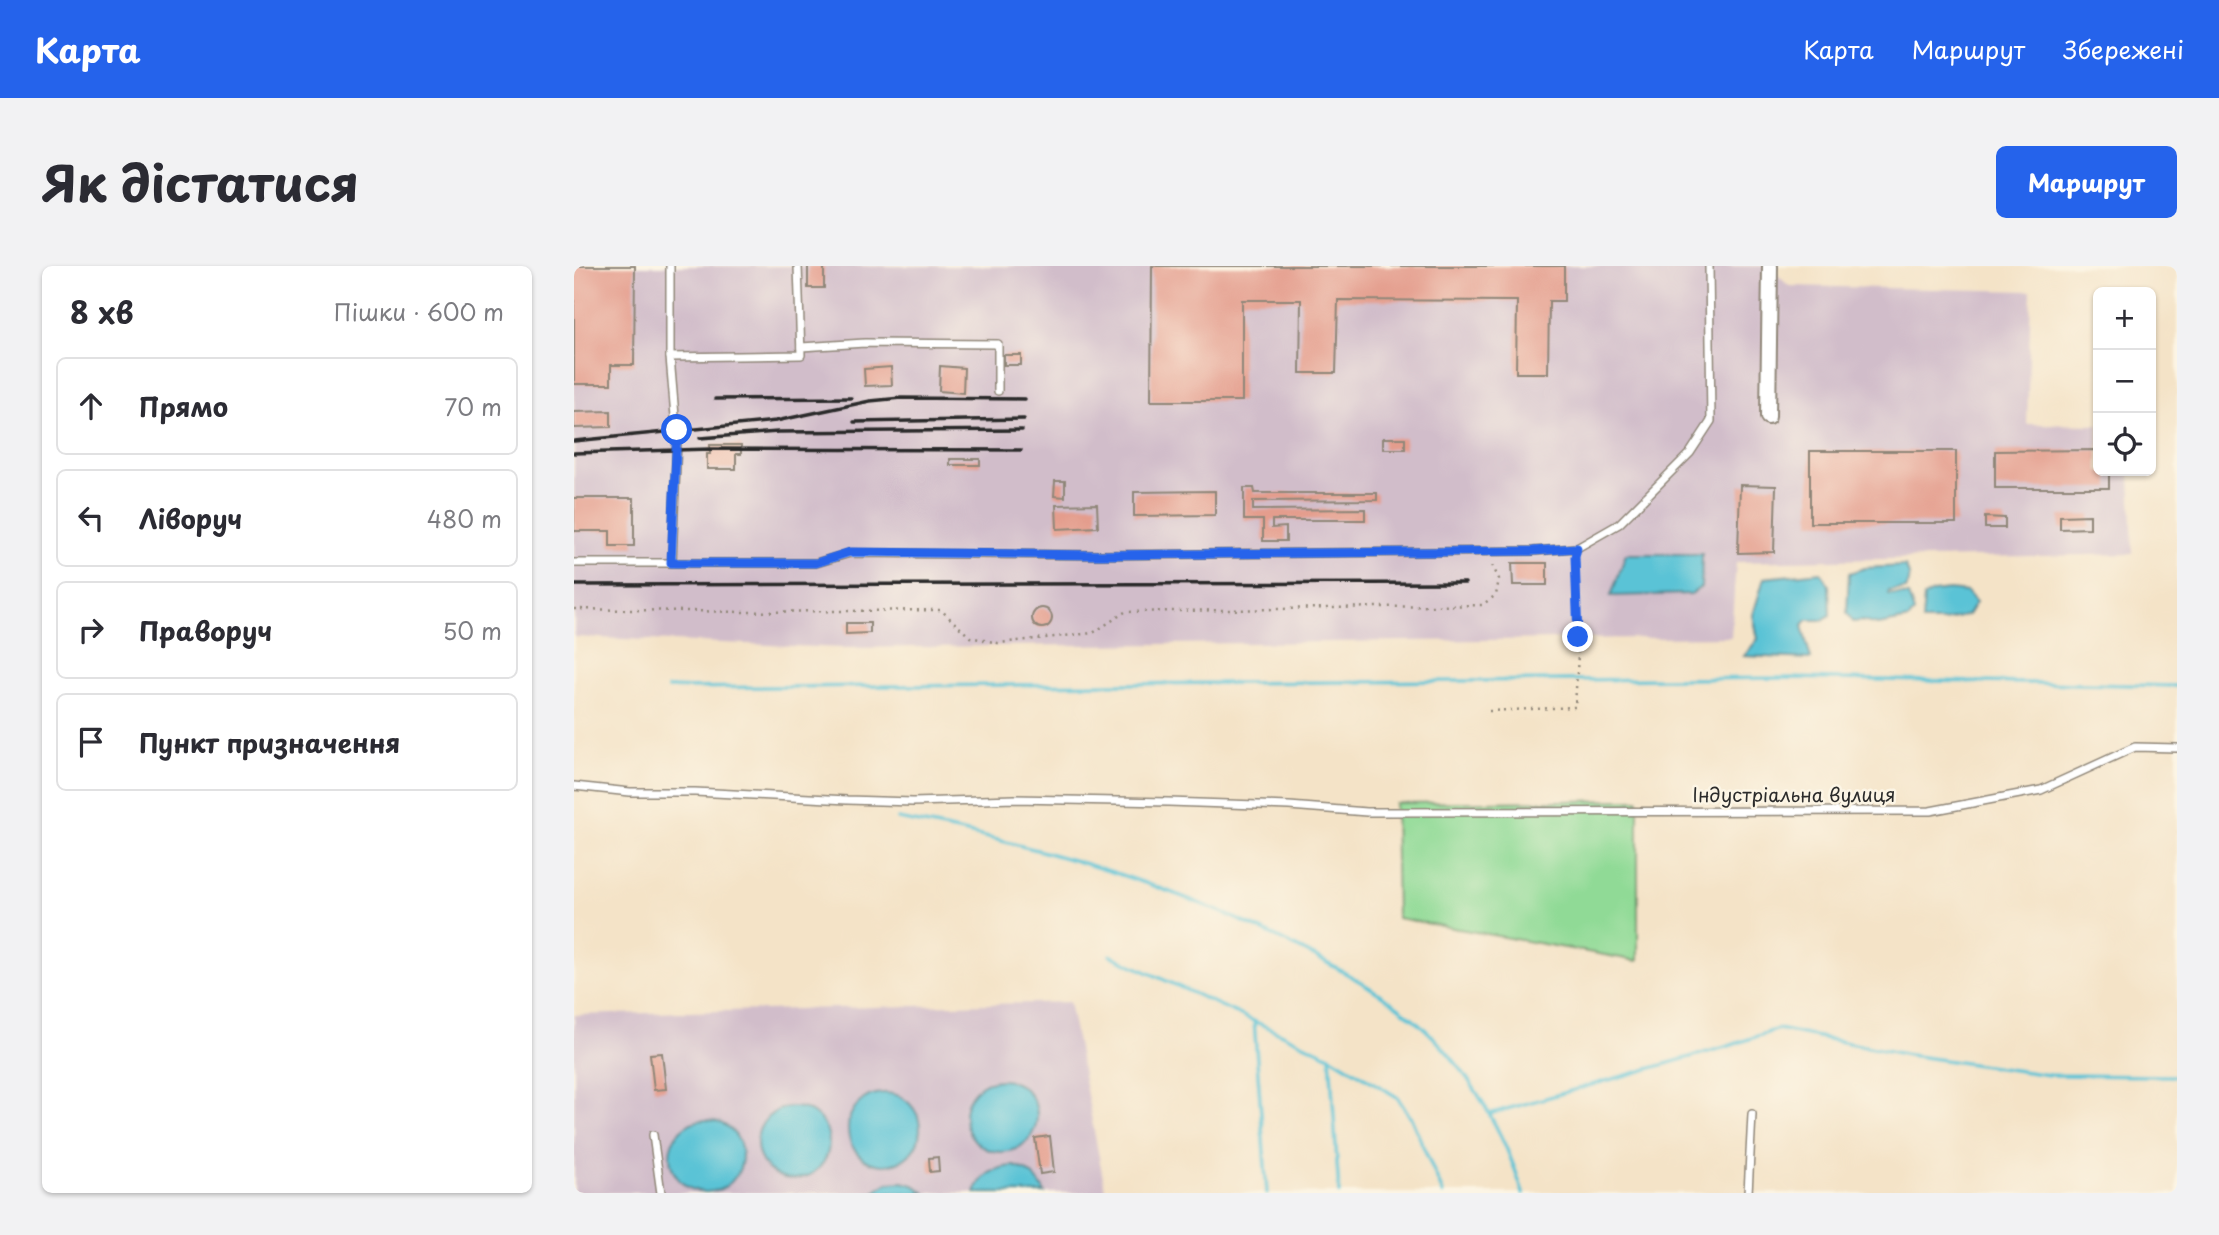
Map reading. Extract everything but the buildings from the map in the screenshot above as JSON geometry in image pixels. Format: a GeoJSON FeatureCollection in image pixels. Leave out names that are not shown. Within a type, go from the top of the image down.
{"type":"FeatureCollection","features":[{"type":"Feature","properties":{"kind":"street"},"geometry":{"type":"LineString","coordinates":[[1768,416],[1770,266]]}},
{"type":"Feature","properties":{"kind":"lane"},"geometry":{"type":"LineString","coordinates":[[670,266],[670,357],[677,440],[671,563]]}},
{"type":"Feature","properties":{"kind":"lane"},"geometry":{"type":"LineString","coordinates":[[670,357],[801,355],[798,266]]}},
{"type":"Feature","properties":{"kind":"lane"},"geometry":{"type":"LineString","coordinates":[[574,563],[816,563],[850,552],[1099,555],[1577,548],[1619,524],[1690,453],[1711,421],[1709,266]]}},
{"type":"Feature","properties":{"kind":"lane"},"geometry":{"type":"LineString","coordinates":[[801,347],[865,343],[998,344],[998,391]]}},
{"type":"Feature","properties":{"kind":"lane","name":"Індустріальна вулиця"},"geometry":{"type":"LineString","coordinates":[[574,786],[630,792],[695,792],[913,802],[1015,799],[1154,802],[1289,806],[1367,813],[1930,811],[2041,790],[2134,747],[2177,748]]}},
{"type":"Feature","properties":{"kind":"lane"},"geometry":{"type":"LineString","coordinates":[[1748,1193],[1752,1114]]}},
{"type":"Feature","properties":{"kind":"lane"},"geometry":{"type":"LineString","coordinates":[[653,1135],[661,1193]]}},
{"type":"Feature","properties":{"kind":"path"},"geometry":{"type":"LineString","coordinates":[[1489,711],[1575,707],[1578,637],[1575,557],[1577,548]]}},
{"type":"Feature","properties":{"kind":"path"},"geometry":{"type":"LineString","coordinates":[[574,609],[743,612],[941,610],[970,637],[998,643],[1093,633],[1125,612],[1482,605],[1496,595],[1499,579],[1486,551]]}},
{"type":"Feature","properties":{"kind":"shaded area"},"geometry":{"type":"Polygon","coordinates":[[[574,266],[1768,266],[1789,286],[2031,291],[2027,424],[2093,425],[2093,476],[2130,476],[2133,554],[1736,562],[1731,637],[843,648],[574,637],[574,266]]]}},
{"type":"Feature","properties":{"kind":"shaded area"},"geometry":{"type":"Polygon","coordinates":[[[1069,1002],[1106,1193],[574,1193],[574,1015],[1069,1002]]]}},
{"type":"Feature","properties":{"kind":"green space"},"geometry":{"type":"Polygon","coordinates":[[[1638,800],[1638,961],[1397,918],[1395,803],[1638,800]]]}},
{"type":"Feature","properties":{"kind":"water"},"geometry":{"type":"Polygon","coordinates":[[[1626,554],[1702,554],[1701,587],[1691,594],[1611,596],[1626,554]]]}},
{"type":"Feature","properties":{"kind":"water"},"geometry":{"type":"Polygon","coordinates":[[[1905,566],[1909,578],[1906,589],[1889,591],[1888,594],[1908,595],[1914,612],[1909,619],[1878,625],[1853,622],[1847,613],[1849,573],[1865,568],[1905,566]]]}},
{"type":"Feature","properties":{"kind":"water"},"geometry":{"type":"Polygon","coordinates":[[[1821,572],[1829,585],[1830,615],[1823,620],[1807,620],[1802,626],[1811,659],[1744,656],[1758,639],[1753,615],[1764,578],[1821,572]]]}},
{"type":"Feature","properties":{"kind":"water"},"geometry":{"type":"Polygon","coordinates":[[[1933,592],[1967,592],[1976,602],[1968,615],[1944,621],[1922,621],[1924,597],[1933,592]]]}},
{"type":"Feature","properties":{"kind":"water"},"geometry":{"type":"Polygon","coordinates":[[[1001,1080],[1015,1083],[1027,1090],[1034,1102],[1037,1116],[1034,1130],[1027,1142],[1015,1149],[1001,1152],[987,1149],[975,1142],[968,1130],[965,1116],[968,1102],[975,1090],[987,1083],[1001,1080]]]}},
{"type":"Feature","properties":{"kind":"water"},"geometry":{"type":"Polygon","coordinates":[[[884,1093],[898,1096],[910,1103],[917,1115],[920,1129],[917,1143],[910,1155],[898,1162],[884,1165],[870,1162],[858,1155],[851,1143],[848,1129],[851,1115],[858,1103],[870,1096],[884,1093]]]}},
{"type":"Feature","properties":{"kind":"water"},"geometry":{"type":"Polygon","coordinates":[[[793,1107],[807,1110],[819,1117],[826,1129],[829,1143],[826,1157],[819,1169],[807,1176],[793,1179],[779,1176],[767,1169],[760,1157],[757,1143],[760,1129],[767,1117],[779,1110],[793,1107]]]}},
{"type":"Feature","properties":{"kind":"water"},"geometry":{"type":"Polygon","coordinates":[[[706,1120],[726,1126],[736,1136],[742,1156],[736,1176],[726,1186],[706,1192],[686,1186],[676,1176],[670,1156],[676,1136],[686,1126],[706,1120]]]}},
{"type":"Feature","properties":{"kind":"water"},"geometry":{"type":"Polygon","coordinates":[[[1014,1166],[1033,1176],[1045,1193],[975,1193],[985,1176],[1001,1168],[1014,1166]]]}},
{"type":"Feature","properties":{"kind":"water"},"geometry":{"type":"Polygon","coordinates":[[[903,1182],[916,1186],[925,1193],[873,1193],[888,1183],[903,1182]]]}},
{"type":"Feature","properties":{"kind":"waterway"},"geometry":{"type":"LineString","coordinates":[[668,688],[1789,678],[2177,686]]}},
{"type":"Feature","properties":{"kind":"waterway"},"geometry":{"type":"LineString","coordinates":[[898,819],[1004,841],[1158,887],[1258,928],[1353,977],[1413,1018],[1458,1065],[1496,1127],[1523,1193]]}},
{"type":"Feature","properties":{"kind":"waterway"},"geometry":{"type":"LineString","coordinates":[[1110,955],[1330,1056],[1339,1193]]}},
{"type":"Feature","properties":{"kind":"waterway"},"geometry":{"type":"LineString","coordinates":[[1254,1021],[1267,1193]]}},
{"type":"Feature","properties":{"kind":"waterway"},"geometry":{"type":"LineString","coordinates":[[1489,1114],[1729,1046],[1778,1029],[1909,1055],[2049,1075],[2177,1076]]}},
{"type":"Feature","properties":{"kind":"waterway"},"geometry":{"type":"LineString","coordinates":[[1330,1056],[1397,1097],[1411,1118],[1443,1193]]}},
{"type":"Feature","properties":{"kind":"railway"},"geometry":{"type":"LineString","coordinates":[[715,399],[851,398]]}},
{"type":"Feature","properties":{"kind":"railway"},"geometry":{"type":"LineString","coordinates":[[574,441],[776,421],[870,401],[901,398],[1025,399]]}},
{"type":"Feature","properties":{"kind":"railway"},"geometry":{"type":"LineString","coordinates":[[854,422],[1024,419]]}},
{"type":"Feature","properties":{"kind":"railway"},"geometry":{"type":"LineString","coordinates":[[700,438],[778,432],[1022,430]]}},
{"type":"Feature","properties":{"kind":"railway"},"geometry":{"type":"LineString","coordinates":[[574,453],[710,449],[1021,450]]}},
{"type":"Feature","properties":{"kind":"railway"},"geometry":{"type":"LineString","coordinates":[[574,585],[1465,583]]}},
{"type":"Feature","properties":{"kind":"route"},"geometry":{"type":"LineString","coordinates":[[677,430],[671,563],[816,563],[850,552],[1099,555],[1533,551],[1577,548],[1575,557],[1578,637]]}}]}
